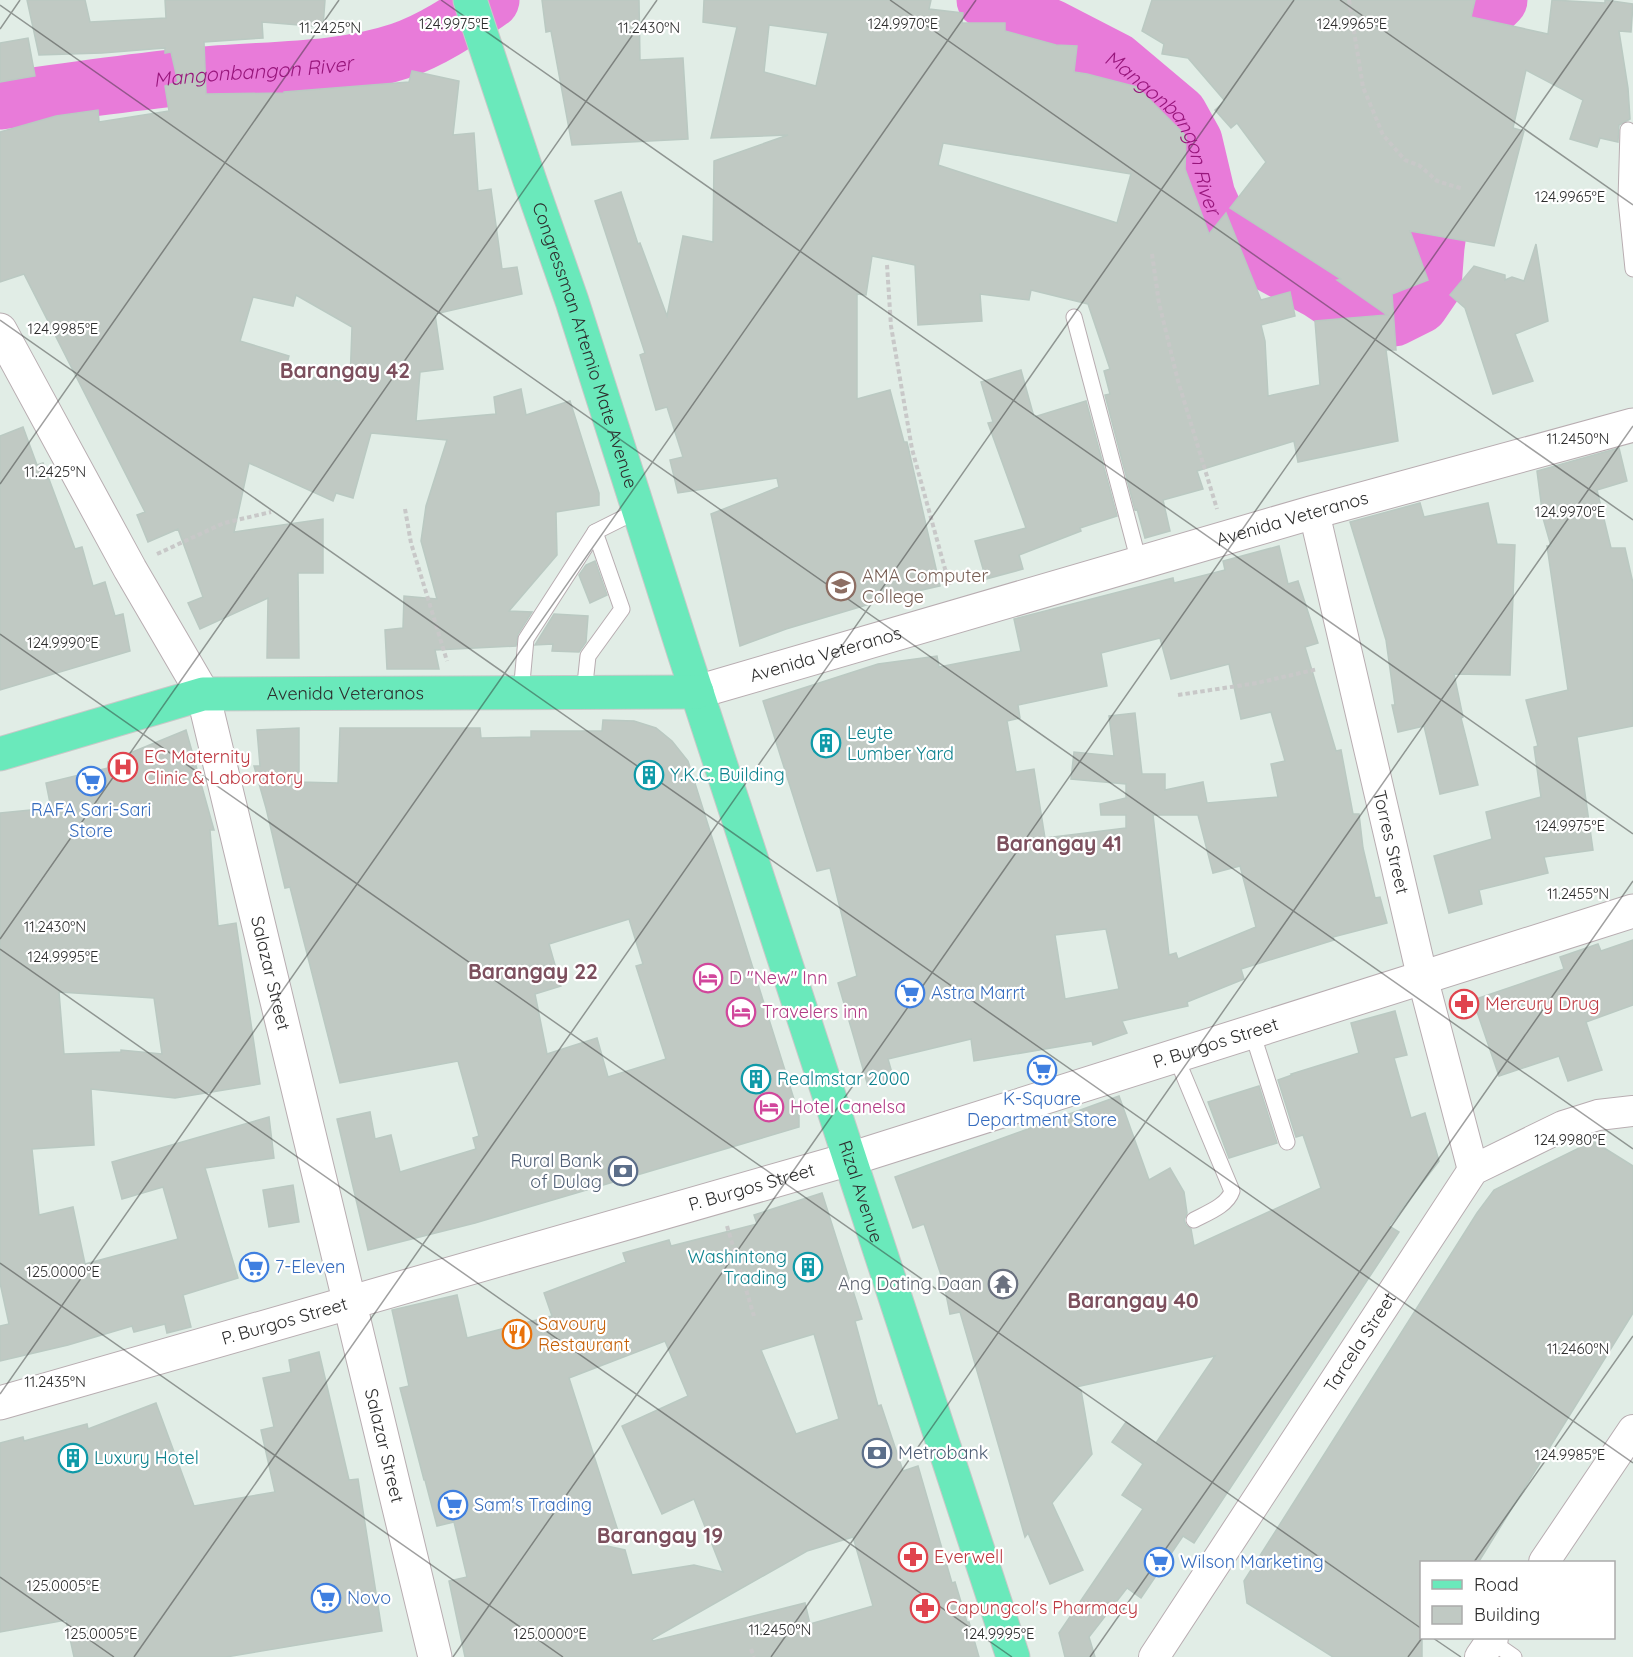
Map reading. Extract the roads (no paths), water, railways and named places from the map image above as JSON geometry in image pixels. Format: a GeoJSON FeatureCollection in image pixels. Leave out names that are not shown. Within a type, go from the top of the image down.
{"type":"FeatureCollection","features":[{"type":"Feature","properties":{"kind":"main road","name":"Congressman Artemio Mate Avenue"},"geometry":{"type":"LineString","coordinates":[[470,0],[572,301],[697,692]]}},
{"type":"Feature","properties":{"kind":"main road","name":"Salazar Street"},"geometry":{"type":"LineString","coordinates":[[0,330],[130,569],[203,694],[435,1657]]}},
{"type":"Feature","properties":{"kind":"main road","name":"Avenida Veteranos"},"geometry":{"type":"LineString","coordinates":[[0,754],[203,694],[697,692],[1314,512],[1633,425]]}},
{"type":"Feature","properties":{"kind":"main road","name":"Rizal Avenue"},"geometry":{"type":"LineString","coordinates":[[697,692],[1013,1657]]}},
{"type":"Feature","properties":{"kind":"main road"},"geometry":{"type":"LineString","coordinates":[[649,693],[692,723],[720,763]]}},
{"type":"Feature","properties":{"kind":"main road","name":"P. Burgos Street"},"geometry":{"type":"LineString","coordinates":[[0,1403],[850,1159],[1633,910]]}},
{"type":"Feature","properties":{"kind":"street","name":"Torres Street"},"geometry":{"type":"LineString","coordinates":[[1314,512],[1422,976],[1473,1170]]}},
{"type":"Feature","properties":{"kind":"street"},"geometry":{"type":"LineString","coordinates":[[1473,1170],[1563,1126],[1599,1115],[1633,1111]]}},
{"type":"Feature","properties":{"kind":"street","name":"Tarcela Street"},"geometry":{"type":"LineString","coordinates":[[1154,1657],[1473,1170]]}},
{"type":"Feature","properties":{"kind":"street"},"geometry":{"type":"LineString","coordinates":[[1545,1561],[1633,1430]]}},
{"type":"Feature","properties":{"kind":"lane"},"geometry":{"type":"LineString","coordinates":[[1628,130],[1626,200],[1633,269]]}},
{"type":"Feature","properties":{"kind":"lane"},"geometry":{"type":"LineString","coordinates":[[1074,317],[1139,562]]}},
{"type":"Feature","properties":{"kind":"lane"},"geometry":{"type":"LineString","coordinates":[[521,693],[526,639],[596,532],[639,510]]}},
{"type":"Feature","properties":{"kind":"lane"},"geometry":{"type":"LineString","coordinates":[[584,693],[588,656],[622,609],[596,532]]}},
{"type":"Feature","properties":{"kind":"lane"},"geometry":{"type":"LineString","coordinates":[[1252,1032],[1287,1142]]}},
{"type":"Feature","properties":{"kind":"lane"},"geometry":{"type":"LineString","coordinates":[[1176,1057],[1232,1191],[1230,1197],[1220,1206],[1194,1220]]}},
{"type":"Feature","properties":{"kind":"waterway","name":"Mangonbangon River"},"geometry":{"type":"LineString","coordinates":[[0,101],[153,80],[303,69],[352,63],[400,51],[424,41],[491,0]]}},
{"type":"Feature","properties":{"kind":"waterway","name":"Mangonbangon River"},"geometry":{"type":"LineString","coordinates":[[985,0],[1052,28],[1116,61],[1179,114],[1194,141],[1207,196],[1221,227],[1268,263],[1320,291],[1365,321],[1394,318],[1420,305],[1433,286],[1436,247],[1460,75],[1481,23],[1488,11],[1499,0]]}},
{"type":"Feature","properties":{"kind":"place","name":"AMA Computer College"},"geometry":{"type":"Point","coordinates":[841,586]}},
{"type":"Feature","properties":{"kind":"place","name":"Leyte Lumber Yard"},"geometry":{"type":"Point","coordinates":[826,743]}},
{"type":"Feature","properties":{"kind":"place","name":"EC Maternity Clinic & Laboratory"},"geometry":{"type":"Point","coordinates":[123,767]}},
{"type":"Feature","properties":{"kind":"place","name":"Y.K.C. Building"},"geometry":{"type":"Point","coordinates":[649,775]}},
{"type":"Feature","properties":{"kind":"place","name":"RAFA Sari-Sari Store"},"geometry":{"type":"Point","coordinates":[91,781]}},
{"type":"Feature","properties":{"kind":"place","name":"D \"New\" Inn"},"geometry":{"type":"Point","coordinates":[708,978]}},
{"type":"Feature","properties":{"kind":"place","name":"Astra Marrt"},"geometry":{"type":"Point","coordinates":[910,993]}},
{"type":"Feature","properties":{"kind":"place","name":"Mercury Drug"},"geometry":{"type":"Point","coordinates":[1464,1004]}},
{"type":"Feature","properties":{"kind":"place","name":"Travelers inn"},"geometry":{"type":"Point","coordinates":[741,1012]}},
{"type":"Feature","properties":{"kind":"place","name":"K-Square Department Store"},"geometry":{"type":"Point","coordinates":[1042,1070]}},
{"type":"Feature","properties":{"kind":"place","name":"Realmstar 2000"},"geometry":{"type":"Point","coordinates":[756,1079]}},
{"type":"Feature","properties":{"kind":"place","name":"Hotel Canelsa"},"geometry":{"type":"Point","coordinates":[769,1107]}},
{"type":"Feature","properties":{"kind":"place","name":"Rural Bank of Dulag"},"geometry":{"type":"Point","coordinates":[623,1171]}},
{"type":"Feature","properties":{"kind":"place","name":"7-Eleven"},"geometry":{"type":"Point","coordinates":[254,1267]}},
{"type":"Feature","properties":{"kind":"place","name":"Washintong Trading"},"geometry":{"type":"Point","coordinates":[808,1267]}},
{"type":"Feature","properties":{"kind":"place","name":"Ang Dating Daan"},"geometry":{"type":"Point","coordinates":[1003,1284]}},
{"type":"Feature","properties":{"kind":"place","name":"Savoury Restaurant"},"geometry":{"type":"Point","coordinates":[517,1334]}},
{"type":"Feature","properties":{"kind":"place","name":"Metrobank"},"geometry":{"type":"Point","coordinates":[877,1453]}},
{"type":"Feature","properties":{"kind":"place","name":"Luxury Hotel"},"geometry":{"type":"Point","coordinates":[73,1458]}},
{"type":"Feature","properties":{"kind":"place","name":"Sam's Trading"},"geometry":{"type":"Point","coordinates":[453,1505]}},
{"type":"Feature","properties":{"kind":"place","name":"Everwell"},"geometry":{"type":"Point","coordinates":[913,1557]}},
{"type":"Feature","properties":{"kind":"place","name":"Wilson Marketing"},"geometry":{"type":"Point","coordinates":[1159,1562]}},
{"type":"Feature","properties":{"kind":"place","name":"Novo"},"geometry":{"type":"Point","coordinates":[326,1598]}},
{"type":"Feature","properties":{"kind":"place","name":"Capungcol's Pharmacy"},"geometry":{"type":"Point","coordinates":[925,1608]}},
{"type":"Feature","properties":{"kind":"district","name":"Barangay 42"},"geometry":{"type":"Point","coordinates":[345,371]}},
{"type":"Feature","properties":{"kind":"district","name":"Barangay 41"},"geometry":{"type":"Point","coordinates":[1059,844]}},
{"type":"Feature","properties":{"kind":"district","name":"Barangay 22"},"geometry":{"type":"Point","coordinates":[533,972]}},
{"type":"Feature","properties":{"kind":"district","name":"Barangay 40"},"geometry":{"type":"Point","coordinates":[1133,1301]}},
{"type":"Feature","properties":{"kind":"district","name":"Barangay 19"},"geometry":{"type":"Point","coordinates":[660,1536]}}]}
